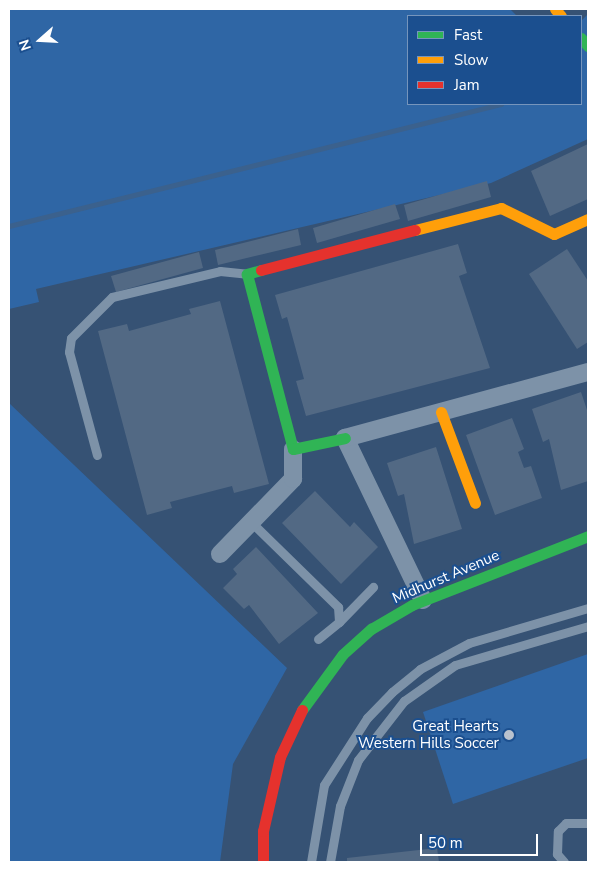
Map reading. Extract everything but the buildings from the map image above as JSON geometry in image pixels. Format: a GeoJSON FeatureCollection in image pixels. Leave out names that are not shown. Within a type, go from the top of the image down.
{"type":"FeatureCollection","features":[{"type":"Feature","properties":{"kind":"street"},"geometry":{"type":"LineString","coordinates":[[220,554],[293,479],[293,449],[247,274],[501,208],[519,215],[539,230],[554,234],[588,219]]}},
{"type":"Feature","properties":{"kind":"street"},"geometry":{"type":"LineString","coordinates":[[293,449],[345,438],[588,372]]}},
{"type":"Feature","properties":{"kind":"street"},"geometry":{"type":"LineString","coordinates":[[441,412],[474,503]]}},
{"type":"Feature","properties":{"kind":"street"},"geometry":{"type":"LineString","coordinates":[[345,438],[423,600]]}},
{"type":"Feature","properties":{"kind":"street","name":"Midhurst Avenue"},"geometry":{"type":"LineString","coordinates":[[263,862],[270,794],[296,719],[343,654],[371,629],[423,600],[588,536]]}},
{"type":"Feature","properties":{"kind":"lane"},"geometry":{"type":"LineString","coordinates":[[96,455],[69,352],[71,338],[112,297],[220,272],[247,274]]}},
{"type":"Feature","properties":{"kind":"lane"},"geometry":{"type":"LineString","coordinates":[[251,522],[338,607],[339,622]]}},
{"type":"Feature","properties":{"kind":"lane"},"geometry":{"type":"LineString","coordinates":[[318,639],[339,622],[373,587]]}},
{"type":"Feature","properties":{"kind":"lane"},"geometry":{"type":"LineString","coordinates":[[311,862],[324,785],[367,718],[392,692],[420,669],[469,643],[588,608]]}},
{"type":"Feature","properties":{"kind":"lane"},"geometry":{"type":"LineString","coordinates":[[330,862],[340,806],[358,760],[404,701],[456,665],[588,626]]}},
{"type":"Feature","properties":{"kind":"lane"},"geometry":{"type":"LineString","coordinates":[[564,862],[557,854],[558,831],[566,824],[588,823]]}},
{"type":"Feature","properties":{"kind":"shaded area"},"geometry":{"type":"Polygon","coordinates":[[[9,9],[510,9],[516,15],[407,15],[407,105],[582,105],[582,20],[588,14],[588,139],[491,183],[36,289],[39,302],[9,309],[9,9]]]}},
{"type":"Feature","properties":{"kind":"shaded area"},"geometry":{"type":"Polygon","coordinates":[[[9,403],[287,668],[233,764],[220,862],[9,862],[9,403]]]}},
{"type":"Feature","properties":{"kind":"shaded area","name":"Great Hearts Western Hills Soccer"},"geometry":{"type":"Polygon","coordinates":[[[588,654],[588,758],[453,804],[423,712],[588,654]]]}},
{"type":"Feature","properties":{"kind":"waterway"},"geometry":{"type":"LineString","coordinates":[[9,226],[497,105]]}},
{"type":"Feature","properties":{"kind":"traffic: fast"},"geometry":{"type":"LineString","coordinates":[[582,39],[588,46]]}},
{"type":"Feature","properties":{"kind":"traffic: fast"},"geometry":{"type":"LineString","coordinates":[[261,270],[247,274],[293,449],[345,438]]}},
{"type":"Feature","properties":{"kind":"traffic: fast"},"geometry":{"type":"LineString","coordinates":[[302,710],[343,654],[371,629],[412,605],[588,536]]}},
{"type":"Feature","properties":{"kind":"traffic: slow"},"geometry":{"type":"LineString","coordinates":[[555,9],[560,15]]}},
{"type":"Feature","properties":{"kind":"traffic: slow"},"geometry":{"type":"LineString","coordinates":[[415,230],[501,208],[554,234],[588,219]]}},
{"type":"Feature","properties":{"kind":"traffic: slow"},"geometry":{"type":"LineString","coordinates":[[441,412],[475,503]]}},
{"type":"Feature","properties":{"kind":"traffic: jam"},"geometry":{"type":"LineString","coordinates":[[261,270],[415,230]]}},
{"type":"Feature","properties":{"kind":"traffic: jam"},"geometry":{"type":"LineString","coordinates":[[263,862],[263,831],[280,757],[302,710]]}},
{"type":"Feature","properties":{"kind":"place","name":"Great Hearts Western Hills Soccer"},"geometry":{"type":"Point","coordinates":[509,735]}}]}
